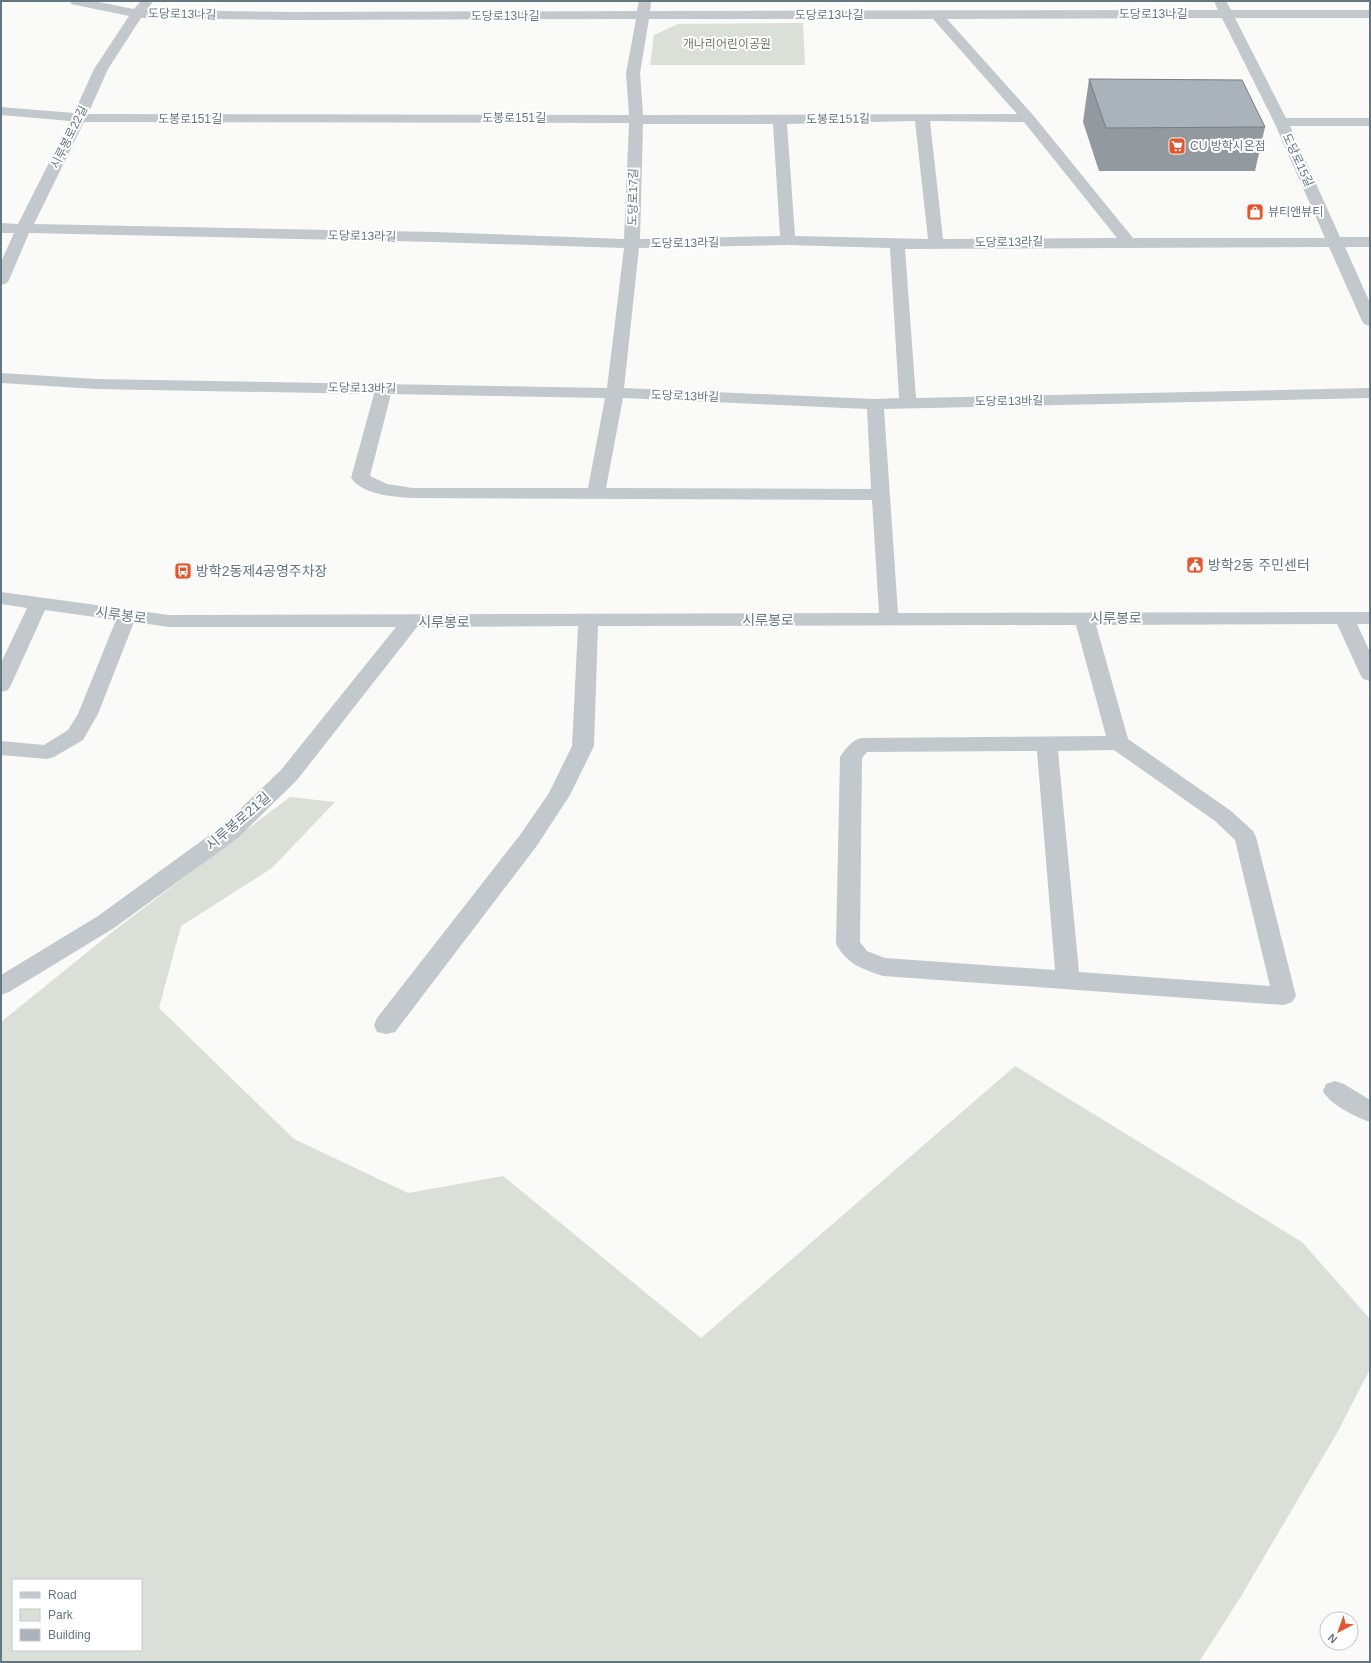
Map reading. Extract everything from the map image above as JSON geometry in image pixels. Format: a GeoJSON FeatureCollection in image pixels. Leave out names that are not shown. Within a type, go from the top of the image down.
{"type":"FeatureCollection","features":[{"type":"Feature","properties":{"kind":"street","name":"도당로13나길"},"geometry":{"type":"LineString","coordinates":[[76,1],[137,14],[293,16],[937,15],[1222,7],[1364,14]]}},
{"type":"Feature","properties":{"kind":"street","name":"시루봉로22길"},"geometry":{"type":"LineString","coordinates":[[1,280],[23,230],[79,118],[100,69],[137,14],[148,1]]}},
{"type":"Feature","properties":{"kind":"street","name":"도당로17길"},"geometry":{"type":"LineString","coordinates":[[596,494],[615,393],[632,244],[636,118],[633,73],[645,1]]}},
{"type":"Feature","properties":{"kind":"street"},"geometry":{"type":"LineString","coordinates":[[1350,1],[1364,14]]}},
{"type":"Feature","properties":{"kind":"street","name":"도당로15길"},"geometry":{"type":"LineString","coordinates":[[1222,7],[1281,122],[1370,321]]}},
{"type":"Feature","properties":{"kind":"street"},"geometry":{"type":"LineString","coordinates":[[937,15],[1028,118],[1127,241]]}},
{"type":"Feature","properties":{"kind":"street","name":"도봉로151길"},"geometry":{"type":"LineString","coordinates":[[1,111],[79,118],[636,118],[780,120],[922,117],[1028,118]]}},
{"type":"Feature","properties":{"kind":"street"},"geometry":{"type":"LineString","coordinates":[[922,117],[936,243]]}},
{"type":"Feature","properties":{"kind":"street"},"geometry":{"type":"LineString","coordinates":[[780,120],[788,240]]}},
{"type":"Feature","properties":{"kind":"street"},"geometry":{"type":"LineString","coordinates":[[1281,122],[1370,122]]}},
{"type":"Feature","properties":{"kind":"street","name":"도당로13라길"},"geometry":{"type":"LineString","coordinates":[[1,228],[23,230],[427,237],[632,244],[788,240],[897,244],[1127,241],[1370,242]]}},
{"type":"Feature","properties":{"kind":"street"},"geometry":{"type":"LineString","coordinates":[[897,244],[908,404]]}},
{"type":"Feature","properties":{"kind":"street","name":"도당로13바길"},"geometry":{"type":"LineString","coordinates":[[1,378],[96,384],[615,393],[875,404],[1370,393]]}},
{"type":"Feature","properties":{"kind":"street"},"geometry":{"type":"LineString","coordinates":[[384,388],[360,478],[370,486],[387,490],[413,493],[881,495]]}},
{"type":"Feature","properties":{"kind":"street"},"geometry":{"type":"LineString","coordinates":[[875,404],[889,620]]}},
{"type":"Feature","properties":{"kind":"street","name":"시루봉로"},"geometry":{"type":"LineString","coordinates":[[1,598],[169,621],[588,622],[1084,618],[1370,618]]}},
{"type":"Feature","properties":{"kind":"street"},"geometry":{"type":"LineString","coordinates":[[1,685],[39,603]]}},
{"type":"Feature","properties":{"kind":"street"},"geometry":{"type":"LineString","coordinates":[[1,748],[47,752],[76,735],[88,714],[127,616]]}},
{"type":"Feature","properties":{"kind":"street"},"geometry":{"type":"LineString","coordinates":[[1084,618],[1118,743]]}},
{"type":"Feature","properties":{"kind":"street"},"geometry":{"type":"LineString","coordinates":[[1344,618],[1370,674]]}},
{"type":"Feature","properties":{"kind":"street","name":"시루봉로21길"},"geometry":{"type":"LineString","coordinates":[[1,986],[106,922],[230,832],[289,775],[410,622]]}},
{"type":"Feature","properties":{"kind":"street"},"geometry":{"type":"LineString","coordinates":[[386,1025],[528,841],[559,795],[584,746],[588,622]]}},
{"type":"Feature","properties":{"kind":"street"},"geometry":{"type":"LineString","coordinates":[[1047,743],[1068,980]]}},
{"type":"Feature","properties":{"kind":"street"},"geometry":{"type":"LineString","coordinates":[[1047,743],[1118,743],[1223,816],[1245,837],[1284,996],[883,967],[859,957],[848,944],[851,757],[861,744],[1047,743]]}},
{"type":"Feature","properties":{"kind":"street"},"geometry":{"type":"LineString","coordinates":[[1335,1091],[1370,1112]]}},
{"type":"Feature","properties":{"kind":"green space","name":"개나리어린이공원"},"geometry":{"type":"Polygon","coordinates":[[[803,23],[805,65],[650,65],[654,35],[678,24],[803,23]]]}},
{"type":"Feature","properties":{"kind":"green space"},"geometry":{"type":"Polygon","coordinates":[[[290,797],[335,802],[272,868],[181,926],[159,1008],[294,1139],[408,1193],[503,1176],[701,1338],[1015,1066],[1302,1242],[1370,1319],[1370,1369],[1337,1433],[1240,1598],[1199,1662],[1,1662],[1,1022],[111,933],[290,797]]]}},
{"type":"Feature","properties":{"kind":"building"},"geometry":{"type":"Polygon","coordinates":[[[1089,79],[1242,80],[1265,127],[1106,128],[1089,79]]]}},
{"type":"Feature","properties":{"kind":"place","name":"CU 방학시온점"},"geometry":{"type":"Point","coordinates":[1177,146]}},
{"type":"Feature","properties":{"kind":"place","name":"뷰티앤뷰티"},"geometry":{"type":"Point","coordinates":[1255,212]}},
{"type":"Feature","properties":{"kind":"place","name":"방학2동 주민센터"},"geometry":{"type":"Point","coordinates":[1195,565]}},
{"type":"Feature","properties":{"kind":"place","name":"방학2동제4공영주차장"},"geometry":{"type":"Point","coordinates":[183,571]}}]}
